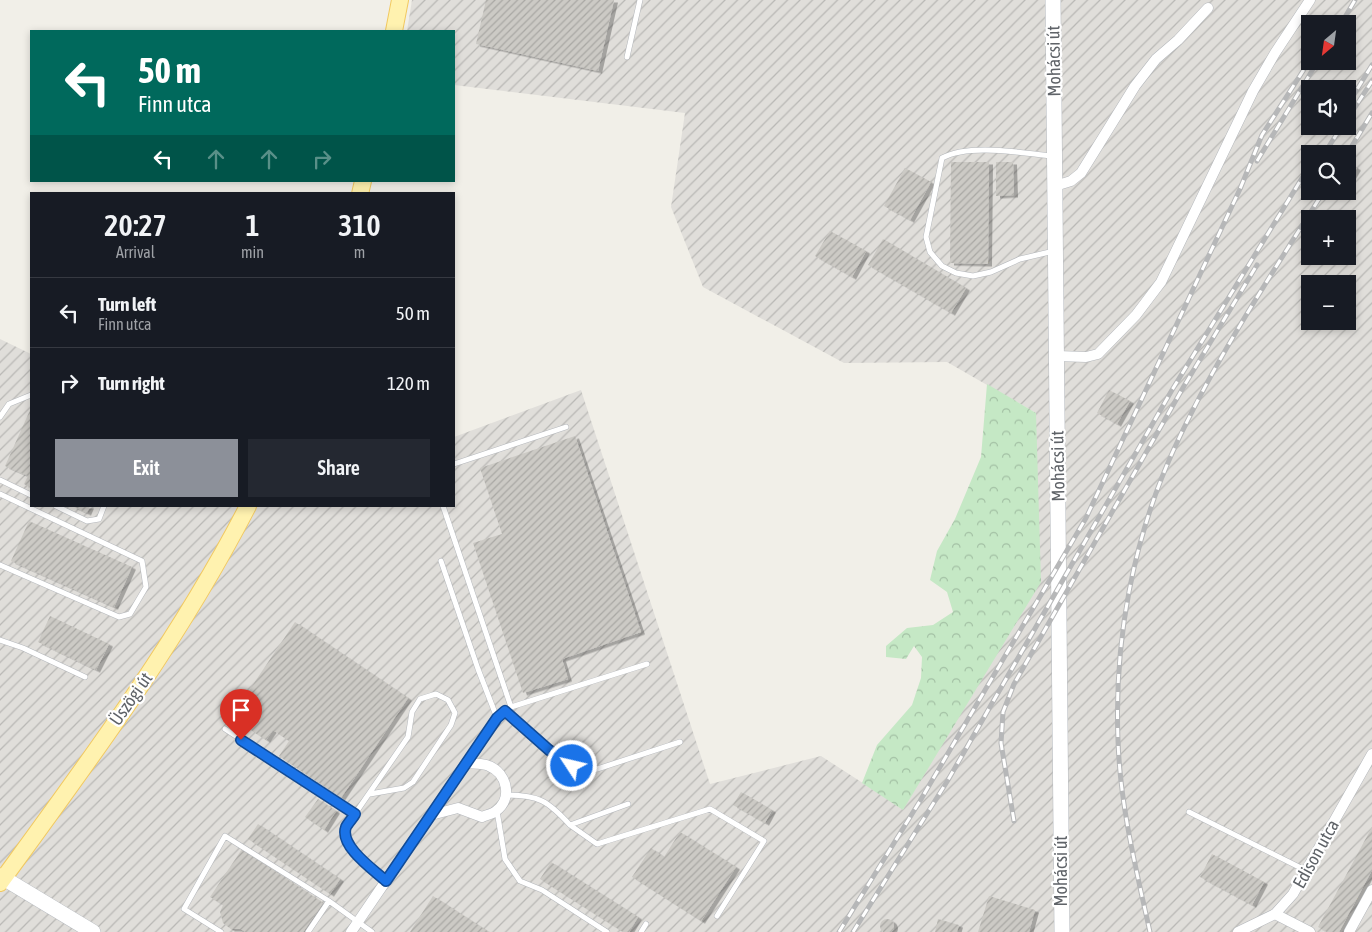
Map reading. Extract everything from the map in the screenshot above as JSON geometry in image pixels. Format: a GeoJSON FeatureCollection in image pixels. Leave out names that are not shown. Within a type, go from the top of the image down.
{"type":"FeatureCollection","features":[{"type":"Feature","properties":{"kind":"main road"},"geometry":{"type":"LineString","coordinates":[[394,30],[400,0]]}},
{"type":"Feature","properties":{"kind":"main road","name":"Mohácsi út"},"geometry":{"type":"LineString","coordinates":[[1054,0],[1062,932]]}},
{"type":"Feature","properties":{"kind":"main road","name":"Üszögi út"},"geometry":{"type":"LineString","coordinates":[[1,879],[166,649],[223,555],[247,507]]}},
{"type":"Feature","properties":{"kind":"main road"},"geometry":{"type":"LineString","coordinates":[[1,879],[93,932]]}},
{"type":"Feature","properties":{"kind":"street"},"geometry":{"type":"LineString","coordinates":[[1057,356],[1086,357],[1098,354],[1136,315],[1161,282],[1254,91],[1275,53],[1310,0]]}},
{"type":"Feature","properties":{"kind":"street"},"geometry":{"type":"LineString","coordinates":[[1055,186],[1071,181],[1081,173],[1135,86],[1156,59],[1178,40],[1208,8]]}},
{"type":"Feature","properties":{"kind":"street"},"geometry":{"type":"LineString","coordinates":[[351,932],[501,715]]}},
{"type":"Feature","properties":{"kind":"street","name":"Edison utca"},"geometry":{"type":"LineString","coordinates":[[1238,932],[1275,914],[1294,894],[1372,754]]}},
{"type":"Feature","properties":{"kind":"street"},"geometry":{"type":"LineString","coordinates":[[431,815],[458,808],[482,817],[497,811],[506,795],[506,785],[500,773],[490,767],[466,763]]}},
{"type":"Feature","properties":{"kind":"street"},"geometry":{"type":"LineString","coordinates":[[1349,932],[1372,890]]}},
{"type":"Feature","properties":{"kind":"street"},"geometry":{"type":"LineString","coordinates":[[1275,914],[1310,932]]}},
{"type":"Feature","properties":{"kind":"lane"},"geometry":{"type":"LineString","coordinates":[[627,56],[640,0]]}},
{"type":"Feature","properties":{"kind":"lane"},"geometry":{"type":"LineString","coordinates":[[1055,156],[984,151],[952,153],[942,158],[926,237],[930,252],[942,266],[956,273],[973,276],[991,272],[1020,259],[1056,251]]}},
{"type":"Feature","properties":{"kind":"lane"},"geometry":{"type":"LineString","coordinates":[[0,417],[9,404],[30,395]]}},
{"type":"Feature","properties":{"kind":"lane"},"geometry":{"type":"LineString","coordinates":[[455,464],[566,426]]}},
{"type":"Feature","properties":{"kind":"lane"},"geometry":{"type":"LineString","coordinates":[[0,480],[30,495]]}},
{"type":"Feature","properties":{"kind":"lane"},"geometry":{"type":"LineString","coordinates":[[0,494],[142,561],[146,586],[130,614],[119,616],[0,565]]}},
{"type":"Feature","properties":{"kind":"lane"},"geometry":{"type":"LineString","coordinates":[[58,507],[86,521],[99,519],[104,507]]}},
{"type":"Feature","properties":{"kind":"lane"},"geometry":{"type":"LineString","coordinates":[[443,507],[510,707]]}},
{"type":"Feature","properties":{"kind":"lane"},"geometry":{"type":"LineString","coordinates":[[441,561],[478,669],[501,715],[572,766],[588,772],[680,742]]}},
{"type":"Feature","properties":{"kind":"lane"},"geometry":{"type":"LineString","coordinates":[[0,640],[23,648],[84,678]]}},
{"type":"Feature","properties":{"kind":"lane"},"geometry":{"type":"LineString","coordinates":[[501,715],[510,707],[647,664]]}},
{"type":"Feature","properties":{"kind":"lane"},"geometry":{"type":"LineString","coordinates":[[370,794],[404,788],[413,782],[451,725],[454,713],[448,700],[436,694],[420,699],[412,712],[408,737],[346,827],[346,838],[354,853],[386,881]]}},
{"type":"Feature","properties":{"kind":"lane"},"geometry":{"type":"LineString","coordinates":[[225,729],[355,814]]}},
{"type":"Feature","properties":{"kind":"lane"},"geometry":{"type":"LineString","coordinates":[[506,795],[530,795],[554,808],[570,825],[598,844],[710,809],[764,841],[717,916]]}},
{"type":"Feature","properties":{"kind":"lane"},"geometry":{"type":"LineString","coordinates":[[570,825],[628,804]]}},
{"type":"Feature","properties":{"kind":"lane"},"geometry":{"type":"LineString","coordinates":[[497,811],[505,859],[520,882],[542,890],[607,932]]}},
{"type":"Feature","properties":{"kind":"lane"},"geometry":{"type":"LineString","coordinates":[[1188,812],[1307,871]]}},
{"type":"Feature","properties":{"kind":"lane"},"geometry":{"type":"LineString","coordinates":[[221,932],[184,909],[225,836],[329,901],[372,932]]}},
{"type":"Feature","properties":{"kind":"lane"},"geometry":{"type":"LineString","coordinates":[[308,932],[329,901]]}},
{"type":"Feature","properties":{"kind":"lane"},"geometry":{"type":"LineString","coordinates":[[641,932],[646,924]]}},
{"type":"Feature","properties":{"kind":"shaded area"},"geometry":{"type":"Polygon","coordinates":[[[412,0],[1372,0],[1372,932],[0,932],[0,339],[30,354],[30,507],[455,507],[455,437],[581,390],[710,784],[821,756],[903,809],[1036,413],[947,362],[844,363],[703,287],[671,207],[685,113],[455,85],[455,30],[407,30],[412,0]]]}},
{"type":"Feature","properties":{"kind":"green space"},"geometry":{"type":"Polygon","coordinates":[[[987,384],[1036,413],[1041,582],[903,810],[862,783],[877,745],[912,705],[921,678],[922,657],[914,646],[906,659],[886,657],[886,646],[907,628],[933,625],[953,612],[947,592],[930,580],[937,551],[955,519],[981,457],[987,384]]]}},
{"type":"Feature","properties":{"kind":"building"},"geometry":{"type":"Polygon","coordinates":[[[486,0],[614,0],[598,71],[476,44],[486,0]]]}},
{"type":"Feature","properties":{"kind":"building"},"geometry":{"type":"Polygon","coordinates":[[[951,162],[989,162],[988,264],[950,263],[951,162]]]}},
{"type":"Feature","properties":{"kind":"building"},"geometry":{"type":"Polygon","coordinates":[[[996,162],[1013,162],[1014,195],[996,196],[996,162]]]}},
{"type":"Feature","properties":{"kind":"building"},"geometry":{"type":"Polygon","coordinates":[[[905,168],[931,182],[910,220],[884,206],[905,168]]]}},
{"type":"Feature","properties":{"kind":"building"},"geometry":{"type":"Polygon","coordinates":[[[830,231],[866,251],[852,277],[815,256],[830,231]]]}},
{"type":"Feature","properties":{"kind":"building"},"geometry":{"type":"Polygon","coordinates":[[[883,239],[966,288],[951,313],[868,265],[883,239]]]}},
{"type":"Feature","properties":{"kind":"building"},"geometry":{"type":"Polygon","coordinates":[[[1109,390],[1130,401],[1117,424],[1097,413],[1109,390]]]}},
{"type":"Feature","properties":{"kind":"building"},"geometry":{"type":"Polygon","coordinates":[[[30,410],[30,487],[24,484],[28,476],[5,466],[30,410]]]}},
{"type":"Feature","properties":{"kind":"building"},"geometry":{"type":"Polygon","coordinates":[[[575,436],[641,632],[562,659],[568,679],[523,693],[473,543],[502,534],[480,468],[575,436]]]}},
{"type":"Feature","properties":{"kind":"building"},"geometry":{"type":"Polygon","coordinates":[[[74,507],[90,507],[87,513],[74,507]]]}},
{"type":"Feature","properties":{"kind":"building"},"geometry":{"type":"Polygon","coordinates":[[[29,521],[132,567],[114,607],[11,561],[29,521]]]}},
{"type":"Feature","properties":{"kind":"building"},"geometry":{"type":"Polygon","coordinates":[[[50,616],[109,644],[96,670],[38,642],[50,616]]]}},
{"type":"Feature","properties":{"kind":"building"},"geometry":{"type":"Polygon","coordinates":[[[295,622],[408,698],[341,798],[279,756],[289,741],[273,730],[266,740],[239,722],[246,712],[238,707],[295,622]]]}},
{"type":"Feature","properties":{"kind":"building"},"geometry":{"type":"Polygon","coordinates":[[[741,792],[772,810],[765,823],[733,805],[741,792]]]}},
{"type":"Feature","properties":{"kind":"building"},"geometry":{"type":"Polygon","coordinates":[[[318,799],[336,811],[324,830],[305,817],[318,799]]]}},
{"type":"Feature","properties":{"kind":"building"},"geometry":{"type":"Polygon","coordinates":[[[258,824],[340,879],[330,894],[248,839],[258,824]]]}},
{"type":"Feature","properties":{"kind":"building"},"geometry":{"type":"Polygon","coordinates":[[[1372,827],[1372,870],[1339,932],[1327,932],[1318,927],[1372,827]]]}},
{"type":"Feature","properties":{"kind":"building"},"geometry":{"type":"Polygon","coordinates":[[[680,832],[736,867],[701,921],[632,877],[651,848],[664,857],[680,832]]]}},
{"type":"Feature","properties":{"kind":"building"},"geometry":{"type":"Polygon","coordinates":[[[242,849],[323,903],[303,932],[245,932],[241,929],[231,929],[223,923],[220,912],[223,905],[210,897],[242,849]]]}},
{"type":"Feature","properties":{"kind":"building"},"geometry":{"type":"Polygon","coordinates":[[[1212,854],[1264,882],[1252,905],[1200,877],[1212,854]]]}},
{"type":"Feature","properties":{"kind":"building"},"geometry":{"type":"Polygon","coordinates":[[[551,862],[638,917],[629,932],[623,932],[540,879],[551,862]]]}},
{"type":"Feature","properties":{"kind":"building"},"geometry":{"type":"Polygon","coordinates":[[[433,896],[489,932],[410,932],[433,896]]]}},
{"type":"Feature","properties":{"kind":"building"},"geometry":{"type":"Polygon","coordinates":[[[989,896],[1035,910],[1029,932],[978,932],[989,896]]]}},
{"type":"Feature","properties":{"kind":"building"},"geometry":{"type":"Polygon","coordinates":[[[884,919],[890,919],[894,926],[890,933],[884,933],[880,929],[880,923],[884,919]]]}},
{"type":"Feature","properties":{"kind":"building"},"geometry":{"type":"Polygon","coordinates":[[[938,919],[959,925],[957,932],[935,932],[938,919]]]}},
{"type":"Feature","properties":{"kind":"railway"},"geometry":{"type":"LineString","coordinates":[[1346,15],[1355,0]]}},
{"type":"Feature","properties":{"kind":"railway"},"geometry":{"type":"LineString","coordinates":[[1356,91],[1372,65]]}},
{"type":"Feature","properties":{"kind":"railway"},"geometry":{"type":"LineString","coordinates":[[839,932],[920,801],[1086,518],[1240,189],[1262,135],[1304,70]]}},
{"type":"Feature","properties":{"kind":"railway"},"geometry":{"type":"LineString","coordinates":[[1257,161],[1313,70]]}},
{"type":"Feature","properties":{"kind":"railway"},"geometry":{"type":"LineString","coordinates":[[1356,106],[1372,81]]}},
{"type":"Feature","properties":{"kind":"railway"},"geometry":{"type":"LineString","coordinates":[[1352,145],[1372,113]]}},
{"type":"Feature","properties":{"kind":"railway"},"geometry":{"type":"LineString","coordinates":[[1330,145],[1336,135]]}},
{"type":"Feature","properties":{"kind":"railway"},"geometry":{"type":"LineString","coordinates":[[853,932],[948,780],[1172,390],[1301,180]]}},
{"type":"Feature","properties":{"kind":"railway"},"geometry":{"type":"LineString","coordinates":[[1150,932],[1125,813],[1118,740],[1119,665],[1129,591],[1137,555],[1160,483],[1190,416],[1244,318],[1318,200]]}},
{"type":"Feature","properties":{"kind":"railway"},"geometry":{"type":"LineString","coordinates":[[1014,821],[1001,743],[1003,712],[1014,684],[1184,386],[1257,265]]}},
{"type":"Feature","properties":{"kind":"route"},"geometry":{"type":"LineString","coordinates":[[241,740],[355,814],[346,827],[346,838],[354,853],[386,881],[497,718],[505,711],[549,750],[572,766]]}}]}
